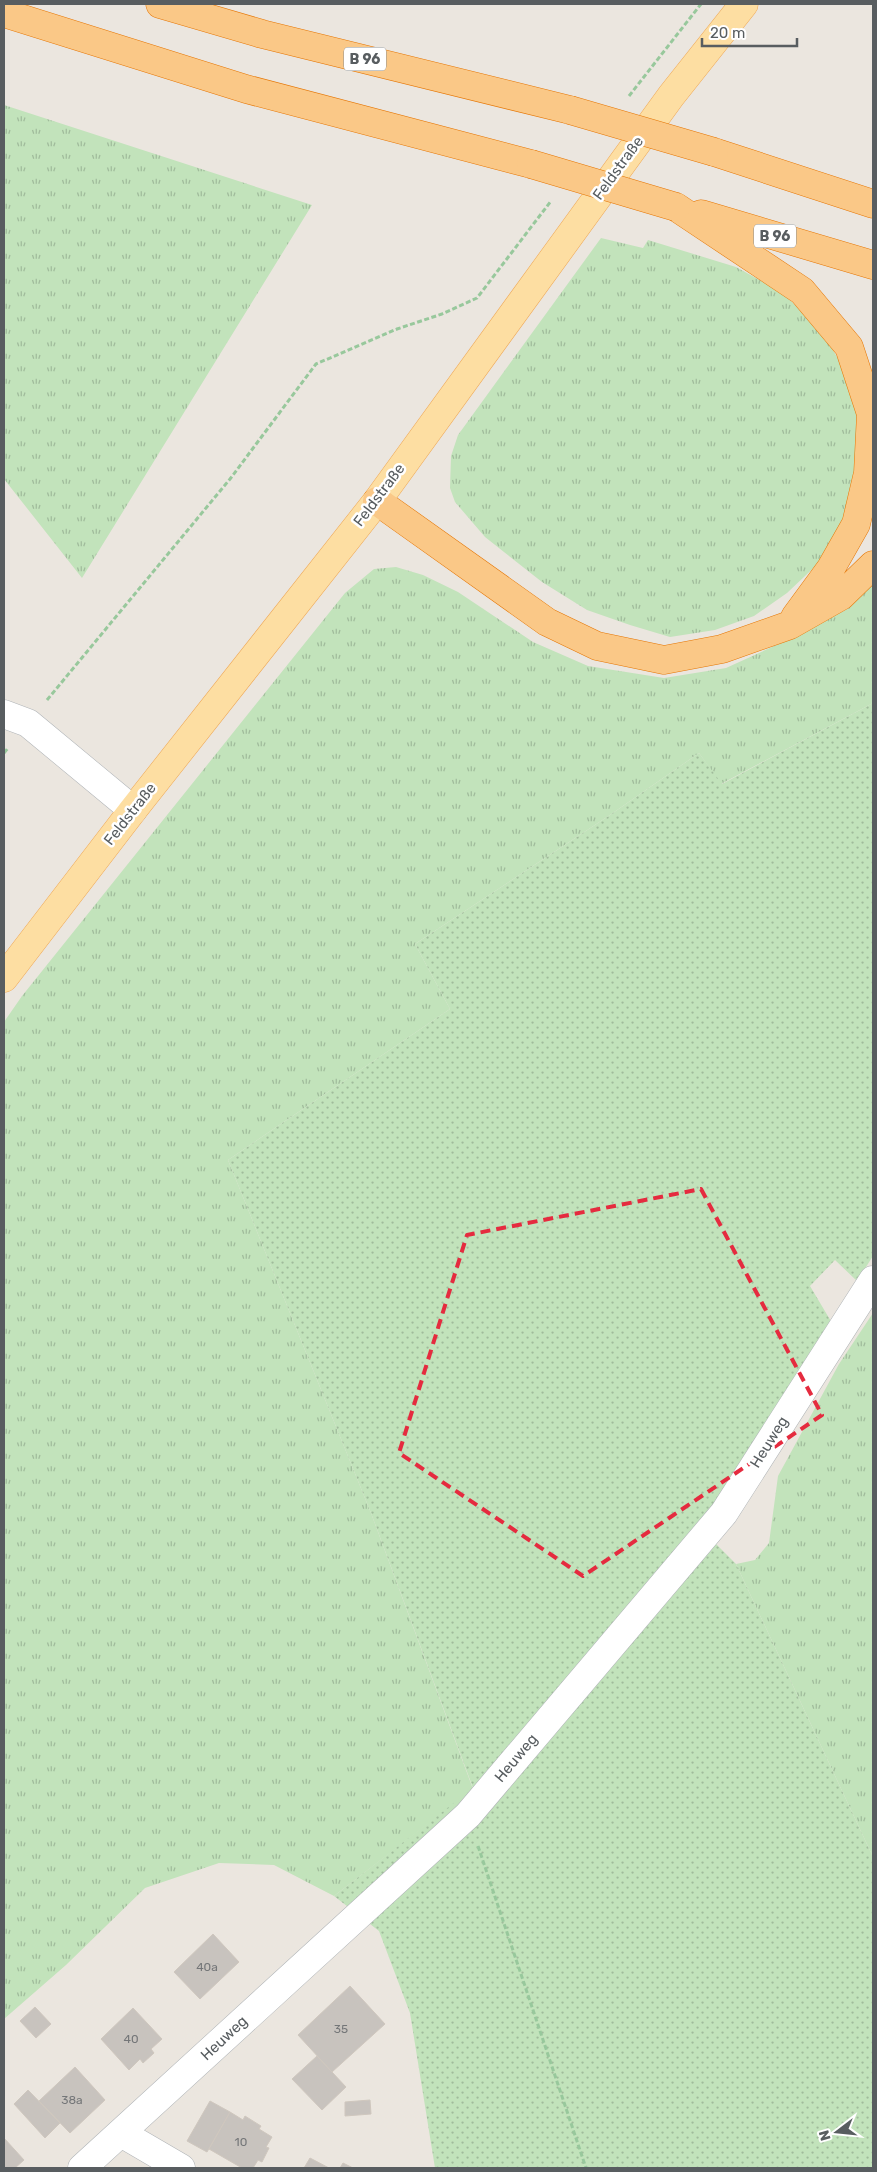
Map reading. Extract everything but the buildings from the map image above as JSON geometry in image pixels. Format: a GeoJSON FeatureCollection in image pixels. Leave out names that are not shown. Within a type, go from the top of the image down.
{"type":"FeatureCollection","features":[{"type":"Feature","properties":{"kind":"highway","name":"B 96"},"geometry":{"type":"LineString","coordinates":[[160,4],[262,34],[570,110],[714,152],[873,204]]}},
{"type":"Feature","properties":{"kind":"highway","name":"B 96"},"geometry":{"type":"LineString","coordinates":[[4,13],[246,89],[531,164],[873,265]]}},
{"type":"Feature","properties":{"kind":"highway"},"geometry":{"type":"LineString","coordinates":[[676,207],[802,291],[850,347],[871,414],[868,473],[856,524],[831,568],[790,625]]}},
{"type":"Feature","properties":{"kind":"highway"},"geometry":{"type":"LineString","coordinates":[[376,501],[547,622],[598,646],[664,660],[722,649],[790,625],[841,596],[873,565]]}},
{"type":"Feature","properties":{"kind":"main road","name":"Feldstraße"},"geometry":{"type":"LineString","coordinates":[[4,978],[133,810],[376,501],[666,104],[744,4]]}},
{"type":"Feature","properties":{"kind":"street"},"geometry":{"type":"LineString","coordinates":[[16,718],[133,810]]}},
{"type":"Feature","properties":{"kind":"street","name":"Heuweg"},"geometry":{"type":"LineString","coordinates":[[82,2168],[468,1815],[724,1513],[873,1280]]}},
{"type":"Feature","properties":{"kind":"street"},"geometry":{"type":"LineString","coordinates":[[121,2134],[181,2168]]}},
{"type":"Feature","properties":{"kind":"path"},"geometry":{"type":"LineString","coordinates":[[626,102],[701,4]]}},
{"type":"Feature","properties":{"kind":"path"},"geometry":{"type":"LineString","coordinates":[[16,718],[230,479],[316,364],[397,329],[442,314],[477,298],[554,196]]}},
{"type":"Feature","properties":{"kind":"path"},"geometry":{"type":"LineString","coordinates":[[468,1815],[586,2168]]}},
{"type":"Feature","properties":{"kind":"highlighted area"},"geometry":{"type":"Polygon","coordinates":[[[701,1189],[822,1415],[583,1576],[399,1453],[467,1235],[701,1189]]]}},
{"type":"Feature","properties":{"kind":"green space"},"geometry":{"type":"Polygon","coordinates":[[[4,105],[312,205],[82,578],[4,479],[4,105]]]}},
{"type":"Feature","properties":{"kind":"green space"},"geometry":{"type":"Polygon","coordinates":[[[601,238],[643,248],[648,240],[736,267],[783,293],[822,332],[845,370],[860,418],[859,481],[842,525],[823,559],[787,593],[754,616],[715,630],[670,637],[587,610],[542,582],[485,537],[455,502],[450,488],[451,456],[458,435],[601,238]]]}},
{"type":"Feature","properties":{"kind":"green space"},"geometry":{"type":"Polygon","coordinates":[[[396,567],[423,575],[458,592],[533,642],[588,666],[664,678],[726,668],[796,636],[849,608],[873,584],[873,703],[721,784],[699,753],[610,815],[415,944],[450,1009],[228,1160],[371,1513],[473,1789],[334,1896],[274,1865],[219,1863],[145,1888],[66,1965],[4,2019],[4,1022],[22,996],[345,593],[374,569],[396,567]]]}},
{"type":"Feature","properties":{"kind":"green space"},"geometry":{"type":"Polygon","coordinates":[[[873,703],[873,1256],[857,1281],[835,1260],[810,1286],[832,1323],[700,1528],[736,1564],[873,1857],[873,2168],[435,2168],[410,2013],[379,1931],[334,1896],[473,1788],[371,1513],[228,1160],[450,1009],[415,944],[610,815],[699,753],[722,784],[873,703]]]}},
{"type":"Feature","properties":{"kind":"green space"},"geometry":{"type":"Polygon","coordinates":[[[873,1313],[873,1857],[736,1564],[755,1560],[769,1543],[778,1476],[839,1364],[873,1313]]]}}]}
